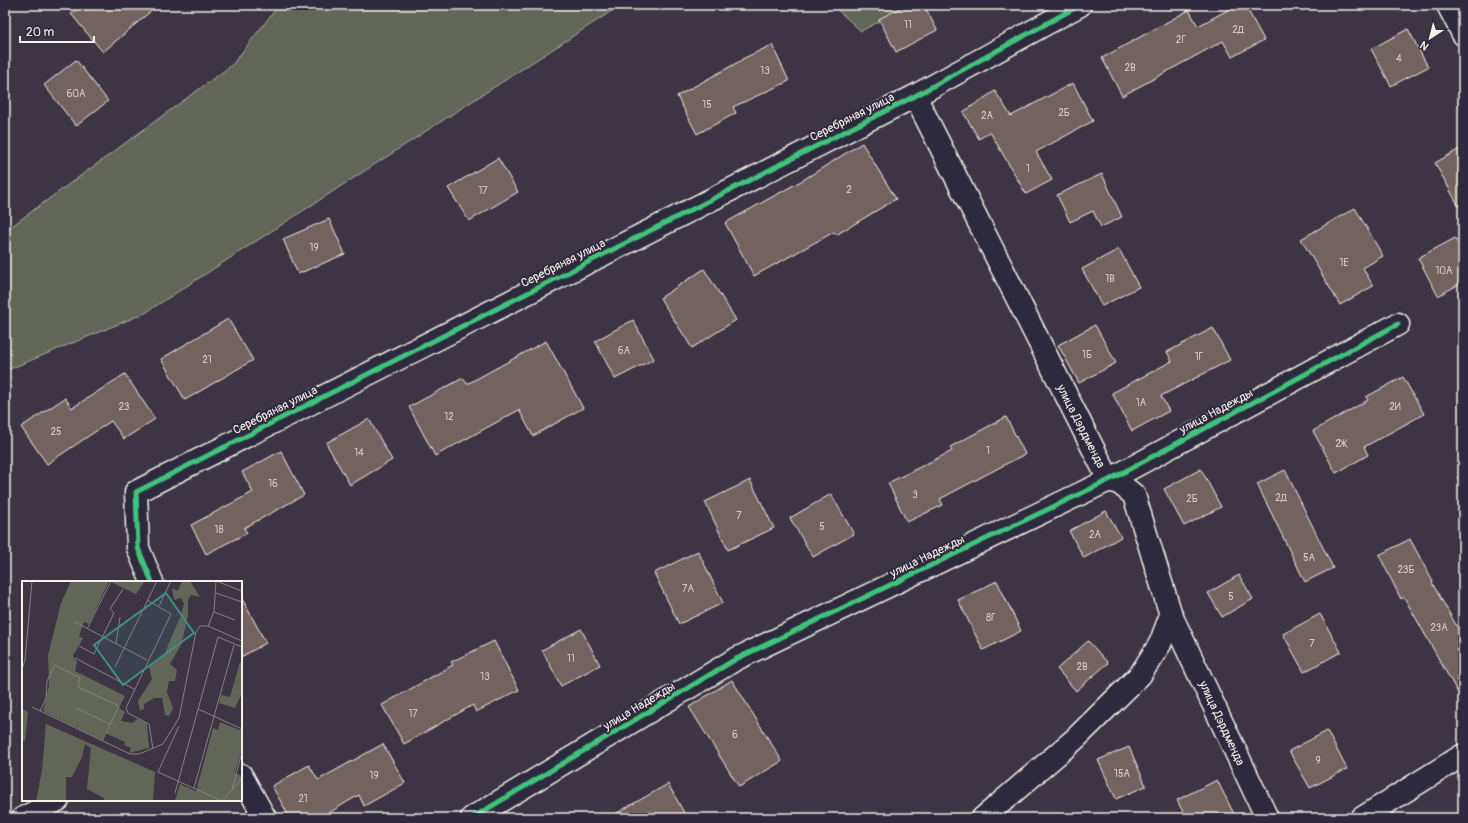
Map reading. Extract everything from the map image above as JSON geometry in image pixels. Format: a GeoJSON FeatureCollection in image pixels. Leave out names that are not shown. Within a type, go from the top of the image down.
{"type":"FeatureCollection","features":[{"type":"Feature","properties":{"kind":"street","name":"Серебряная улица"},"geometry":{"type":"LineString","coordinates":[[152,581],[138,548],[136,492],[914,96],[1080,5]]}},
{"type":"Feature","properties":{"kind":"street"},"geometry":{"type":"LineString","coordinates":[[1448,5],[1463,34]]}},
{"type":"Feature","properties":{"kind":"street","name":"улица Дэрдменда"},"geometry":{"type":"LineString","coordinates":[[914,96],[1109,480],[1119,483],[1134,495],[1171,615],[1267,818]]}},
{"type":"Feature","properties":{"kind":"street","name":"улица Надежды"},"geometry":{"type":"LineString","coordinates":[[472,818],[736,659],[1109,480],[1398,324]]}},
{"type":"Feature","properties":{"kind":"street"},"geometry":{"type":"LineString","coordinates":[[983,818],[1075,739],[1140,675],[1160,644],[1171,615]]}},
{"type":"Feature","properties":{"kind":"street"},"geometry":{"type":"LineString","coordinates":[[1362,818],[1463,755]]}},
{"type":"Feature","properties":{"kind":"street"},"geometry":{"type":"LineString","coordinates":[[242,777],[265,818]]}},
{"type":"Feature","properties":{"kind":"street"},"geometry":{"type":"LineString","coordinates":[[23,818],[56,801]]}},
{"type":"Feature","properties":{"kind":"green space"},"geometry":{"type":"Polygon","coordinates":[[[279,5],[621,5],[145,313],[5,371],[5,231],[232,65],[279,5]]]}},
{"type":"Feature","properties":{"kind":"green space"},"geometry":{"type":"Polygon","coordinates":[[[832,5],[910,5],[861,31],[832,5]]]}},
{"type":"Feature","properties":{"kind":"building"},"geometry":{"type":"Polygon","coordinates":[[[82,5],[158,5],[103,52],[71,14],[82,5]]]}},
{"type":"Feature","properties":{"kind":"building"},"geometry":{"type":"Polygon","coordinates":[[[906,5],[924,5],[937,30],[896,52],[879,19],[906,5]]]}},
{"type":"Feature","properties":{"kind":"building"},"geometry":{"type":"Polygon","coordinates":[[[1237,5],[1245,5],[1264,40],[1232,57],[1223,41],[1122,96],[1102,58],[1189,10],[1198,26],[1237,5]]]}},
{"type":"Feature","properties":{"kind":"building"},"geometry":{"type":"Polygon","coordinates":[[[1408,29],[1428,67],[1391,86],[1371,49],[1408,29]]]}},
{"type":"Feature","properties":{"kind":"building"},"geometry":{"type":"Polygon","coordinates":[[[772,45],[789,81],[733,107],[736,113],[697,134],[677,96],[742,59],[772,45]]]}},
{"type":"Feature","properties":{"kind":"building"},"geometry":{"type":"Polygon","coordinates":[[[76,60],[108,101],[76,126],[44,85],[76,60]]]}},
{"type":"Feature","properties":{"kind":"building"},"geometry":{"type":"Polygon","coordinates":[[[1073,83],[1093,121],[1036,152],[1052,180],[1026,194],[990,132],[979,139],[963,112],[995,91],[1011,116],[1073,83]]]}},
{"type":"Feature","properties":{"kind":"building"},"geometry":{"type":"Polygon","coordinates":[[[862,143],[896,199],[836,235],[834,232],[754,276],[725,223],[803,180],[862,143]]]}},
{"type":"Feature","properties":{"kind":"building"},"geometry":{"type":"Polygon","coordinates":[[[1463,147],[1463,214],[1435,163],[1463,147]]]}},
{"type":"Feature","properties":{"kind":"building"},"geometry":{"type":"Polygon","coordinates":[[[498,158],[518,192],[469,221],[448,188],[498,158]]]}},
{"type":"Feature","properties":{"kind":"building"},"geometry":{"type":"Polygon","coordinates":[[[1102,174],[1122,217],[1101,227],[1093,211],[1070,222],[1057,195],[1102,174]]]}},
{"type":"Feature","properties":{"kind":"building"},"geometry":{"type":"Polygon","coordinates":[[[1355,208],[1383,256],[1363,268],[1373,286],[1340,305],[1301,239],[1355,208]]]}},
{"type":"Feature","properties":{"kind":"building"},"geometry":{"type":"Polygon","coordinates":[[[329,219],[345,254],[298,274],[283,239],[329,219]]]}},
{"type":"Feature","properties":{"kind":"building"},"geometry":{"type":"Polygon","coordinates":[[[1455,238],[1463,253],[1463,282],[1438,296],[1418,258],[1455,238]]]}},
{"type":"Feature","properties":{"kind":"building"},"geometry":{"type":"Polygon","coordinates":[[[1119,249],[1139,287],[1102,306],[1082,269],[1119,249]]]}},
{"type":"Feature","properties":{"kind":"building"},"geometry":{"type":"Polygon","coordinates":[[[704,269],[736,320],[692,348],[660,298],[704,269]]]}},
{"type":"Feature","properties":{"kind":"building"},"geometry":{"type":"Polygon","coordinates":[[[228,319],[253,360],[185,400],[161,359],[228,319]]]}},
{"type":"Feature","properties":{"kind":"building"},"geometry":{"type":"Polygon","coordinates":[[[633,320],[654,359],[615,379],[595,341],[633,320]]]}},
{"type":"Feature","properties":{"kind":"building"},"geometry":{"type":"Polygon","coordinates":[[[1095,325],[1116,363],[1079,383],[1058,345],[1095,325]]]}},
{"type":"Feature","properties":{"kind":"building"},"geometry":{"type":"Polygon","coordinates":[[[1213,328],[1230,360],[1161,396],[1169,411],[1132,431],[1112,393],[1172,361],[1167,352],[1213,328]]]}},
{"type":"Feature","properties":{"kind":"building"},"geometry":{"type":"Polygon","coordinates":[[[546,341],[583,408],[533,436],[519,410],[435,456],[409,407],[463,378],[467,384],[546,341]]]}},
{"type":"Feature","properties":{"kind":"building"},"geometry":{"type":"Polygon","coordinates":[[[125,374],[155,419],[124,439],[111,421],[47,464],[21,427],[65,398],[72,408],[125,374]]]}},
{"type":"Feature","properties":{"kind":"building"},"geometry":{"type":"Polygon","coordinates":[[[1403,377],[1424,414],[1364,447],[1368,455],[1336,473],[1313,431],[1368,400],[1366,397],[1403,377]]]}},
{"type":"Feature","properties":{"kind":"building"},"geometry":{"type":"Polygon","coordinates":[[[1006,417],[1025,454],[940,499],[943,505],[907,522],[888,483],[952,451],[950,447],[1006,417]]]}},
{"type":"Feature","properties":{"kind":"building"},"geometry":{"type":"Polygon","coordinates":[[[369,419],[392,460],[350,485],[326,443],[369,419]]]}},
{"type":"Feature","properties":{"kind":"building"},"geometry":{"type":"Polygon","coordinates":[[[281,451],[304,495],[244,528],[247,533],[206,554],[191,525],[253,492],[242,472],[281,451]]]}},
{"type":"Feature","properties":{"kind":"building"},"geometry":{"type":"Polygon","coordinates":[[[1201,469],[1221,507],[1184,526],[1164,489],[1201,469]]]}},
{"type":"Feature","properties":{"kind":"building"},"geometry":{"type":"Polygon","coordinates":[[[1285,470],[1333,568],[1305,582],[1257,484],[1285,470]]]}},
{"type":"Feature","properties":{"kind":"building"},"geometry":{"type":"Polygon","coordinates":[[[750,480],[774,528],[728,550],[705,502],[750,480]]]}},
{"type":"Feature","properties":{"kind":"building"},"geometry":{"type":"Polygon","coordinates":[[[831,494],[854,534],[813,557],[790,518],[831,494]]]}},
{"type":"Feature","properties":{"kind":"building"},"geometry":{"type":"Polygon","coordinates":[[[1106,511],[1121,537],[1084,558],[1069,531],[1106,511]]]}},
{"type":"Feature","properties":{"kind":"building"},"geometry":{"type":"Polygon","coordinates":[[[1410,539],[1433,582],[1432,583],[1463,637],[1463,702],[1404,597],[1401,599],[1379,555],[1410,539]]]}},
{"type":"Feature","properties":{"kind":"building"},"geometry":{"type":"Polygon","coordinates":[[[698,551],[723,603],[679,624],[654,573],[698,551]]]}},
{"type":"Feature","properties":{"kind":"building"},"geometry":{"type":"Polygon","coordinates":[[[1239,575],[1253,599],[1222,617],[1208,593],[1239,575]]]}},
{"type":"Feature","properties":{"kind":"building"},"geometry":{"type":"Polygon","coordinates":[[[997,581],[1021,631],[983,650],[958,600],[997,581]]]}},
{"type":"Feature","properties":{"kind":"building"},"geometry":{"type":"Polygon","coordinates":[[[242,599],[266,643],[242,656],[242,599]]]}},
{"type":"Feature","properties":{"kind":"building"},"geometry":{"type":"Polygon","coordinates":[[[1320,614],[1341,652],[1304,672],[1283,634],[1320,614]]]}},
{"type":"Feature","properties":{"kind":"building"},"geometry":{"type":"Polygon","coordinates":[[[581,629],[600,665],[561,686],[542,650],[581,629]]]}},
{"type":"Feature","properties":{"kind":"building"},"geometry":{"type":"Polygon","coordinates":[[[494,641],[519,690],[476,712],[473,705],[404,744],[382,705],[453,665],[451,662],[494,641]]]}},
{"type":"Feature","properties":{"kind":"building"},"geometry":{"type":"Polygon","coordinates":[[[1088,641],[1108,663],[1076,691],[1057,669],[1088,641]]]}},
{"type":"Feature","properties":{"kind":"building"},"geometry":{"type":"Polygon","coordinates":[[[732,680],[782,761],[739,787],[689,707],[732,680]]]}},
{"type":"Feature","properties":{"kind":"building"},"geometry":{"type":"Polygon","coordinates":[[[1327,731],[1347,769],[1310,788],[1289,751],[1327,731]]]}},
{"type":"Feature","properties":{"kind":"building"},"geometry":{"type":"Polygon","coordinates":[[[383,744],[405,783],[364,806],[359,795],[320,818],[290,818],[272,786],[309,765],[318,780],[383,744]]]}},
{"type":"Feature","properties":{"kind":"building"},"geometry":{"type":"Polygon","coordinates":[[[1129,747],[1146,786],[1116,799],[1098,760],[1129,747]]]}},
{"type":"Feature","properties":{"kind":"building"},"geometry":{"type":"Polygon","coordinates":[[[1217,780],[1236,818],[1186,818],[1177,800],[1217,780]]]}},
{"type":"Feature","properties":{"kind":"building"},"geometry":{"type":"Polygon","coordinates":[[[668,784],[687,818],[608,818],[668,784]]]}},
{"type":"Feature","properties":{"kind":"cycle path"},"geometry":{"type":"LineString","coordinates":[[152,581],[138,548],[136,492],[915,96],[1080,5]]}},
{"type":"Feature","properties":{"kind":"cycle path"},"geometry":{"type":"LineString","coordinates":[[472,818],[736,659],[1109,480],[1398,324]]}}]}
